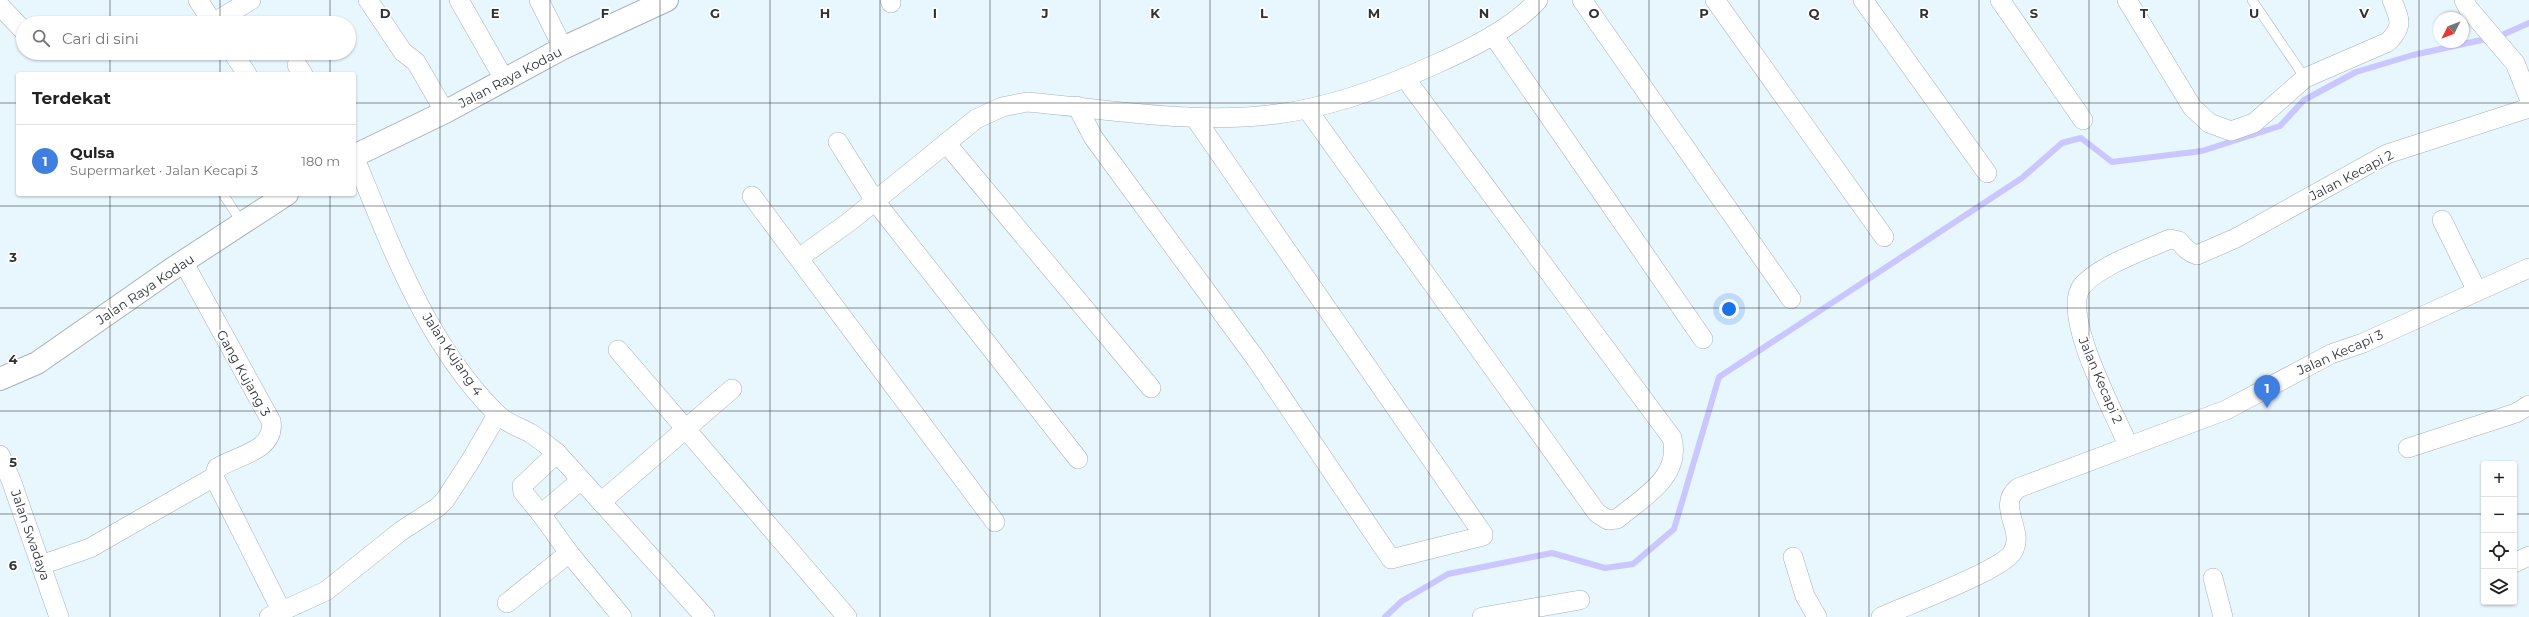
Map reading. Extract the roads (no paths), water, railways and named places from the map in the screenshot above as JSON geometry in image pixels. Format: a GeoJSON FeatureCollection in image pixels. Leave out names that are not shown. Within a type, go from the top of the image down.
{"type":"FeatureCollection","features":[{"type":"Feature","properties":{"kind":"street"},"geometry":{"type":"LineString","coordinates":[[198,0],[208,16]]}},
{"type":"Feature","properties":{"kind":"street"},"geometry":{"type":"LineString","coordinates":[[225,16],[251,0]]}},
{"type":"Feature","properties":{"kind":"street"},"geometry":{"type":"LineString","coordinates":[[368,0],[403,52],[416,62],[445,112]]}},
{"type":"Feature","properties":{"kind":"street"},"geometry":{"type":"LineString","coordinates":[[460,0],[504,79]]}},
{"type":"Feature","properties":{"kind":"street"},"geometry":{"type":"LineString","coordinates":[[539,0],[563,48]]}},
{"type":"Feature","properties":{"kind":"street","name":"Jalan Raya Kodau"},"geometry":{"type":"LineString","coordinates":[[356,155],[445,112],[563,48],[668,0]]}},
{"type":"Feature","properties":{"kind":"street"},"geometry":{"type":"LineString","coordinates":[[799,258],[875,201],[976,119],[1002,107],[1027,102],[1195,118],[1276,115],[1307,109],[1359,95],[1405,78],[1493,35],[1538,0]]}},
{"type":"Feature","properties":{"kind":"street"},"geometry":{"type":"LineString","coordinates":[[1582,0],[1791,299]]}},
{"type":"Feature","properties":{"kind":"street"},"geometry":{"type":"LineString","coordinates":[[1715,0],[1884,237]]}},
{"type":"Feature","properties":{"kind":"street"},"geometry":{"type":"LineString","coordinates":[[1862,0],[1987,174]]}},
{"type":"Feature","properties":{"kind":"street"},"geometry":{"type":"LineString","coordinates":[[2000,0],[2083,120]]}},
{"type":"Feature","properties":{"kind":"street"},"geometry":{"type":"LineString","coordinates":[[2127,0],[2192,107],[2209,122],[2231,131],[2254,123],[2305,78],[2388,42],[2398,32],[2400,20],[2392,0]]}},
{"type":"Feature","properties":{"kind":"street"},"geometry":{"type":"LineString","coordinates":[[2464,0],[2468,8],[2496,38],[2515,63],[2529,98]]}},
{"type":"Feature","properties":{"kind":"street"},"geometry":{"type":"LineString","coordinates":[[0,6],[16,23]]}},
{"type":"Feature","properties":{"kind":"street"},"geometry":{"type":"LineString","coordinates":[[1493,35],[1703,339]]}},
{"type":"Feature","properties":{"kind":"street"},"geometry":{"type":"LineString","coordinates":[[238,60],[246,72]]}},
{"type":"Feature","properties":{"kind":"street"},"geometry":{"type":"LineString","coordinates":[[1307,109],[1597,513],[1608,520],[1617,519],[1662,482],[1673,464],[1674,448],[1672,438],[1405,78]]}},
{"type":"Feature","properties":{"kind":"street"},"geometry":{"type":"LineString","coordinates":[[1076,106],[1093,137],[1256,359],[1390,558],[1483,536],[1195,118]]}},
{"type":"Feature","properties":{"kind":"street","name":"Jalan Kecapi 2"},"geometry":{"type":"LineString","coordinates":[[2128,445],[2084,344],[2076,312],[2076,298],[2082,286],[2101,271],[2170,239],[2179,241],[2186,250],[2192,254],[2201,254],[2236,238],[2387,154],[2529,108]]}},
{"type":"Feature","properties":{"kind":"street"},"geometry":{"type":"LineString","coordinates":[[838,142],[875,201],[1078,459]]}},
{"type":"Feature","properties":{"kind":"street"},"geometry":{"type":"LineString","coordinates":[[946,143],[1150,388]]}},
{"type":"Feature","properties":{"kind":"street","name":"Jalan Kujang 4"},"geometry":{"type":"LineString","coordinates":[[356,161],[399,265],[434,331],[467,380],[497,415],[532,434],[557,453],[705,617]]}},
{"type":"Feature","properties":{"kind":"street","name":"Jalan Raya Kodau"},"geometry":{"type":"LineString","coordinates":[[0,379],[37,363],[284,196]]}},
{"type":"Feature","properties":{"kind":"street"},"geometry":{"type":"LineString","coordinates":[[752,196],[995,522]]}},
{"type":"Feature","properties":{"kind":"street"},"geometry":{"type":"LineString","coordinates":[[2442,220],[2477,291]]}},
{"type":"Feature","properties":{"kind":"street","name":"Gang Kujang 3"},"geometry":{"type":"LineString","coordinates":[[41,565],[90,548],[214,477],[217,468],[260,446],[268,439],[272,427],[271,421],[184,263]]}},
{"type":"Feature","properties":{"kind":"street","name":"Jalan Kecapi 3"},"geometry":{"type":"LineString","coordinates":[[2128,445],[2226,410],[2331,354],[2363,343],[2529,268]]}},
{"type":"Feature","properties":{"kind":"street"},"geometry":{"type":"LineString","coordinates":[[618,350],[847,617]]}},
{"type":"Feature","properties":{"kind":"street"},"geometry":{"type":"LineString","coordinates":[[601,502],[732,389]]}},
{"type":"Feature","properties":{"kind":"street"},"geometry":{"type":"LineString","coordinates":[[2408,448],[2516,413],[2529,405]]}},
{"type":"Feature","properties":{"kind":"street"},"geometry":{"type":"LineString","coordinates":[[214,477],[276,614],[326,592],[401,531],[438,507],[445,500],[497,415]]}},
{"type":"Feature","properties":{"kind":"street"},"geometry":{"type":"LineString","coordinates":[[1880,617],[1991,570],[2008,558],[2012,553],[2016,540],[2008,505],[2009,498],[2018,488],[2128,445]]}},
{"type":"Feature","properties":{"kind":"street"},"geometry":{"type":"LineString","coordinates":[[557,453],[522,486],[523,492],[569,553],[622,617]]}},
{"type":"Feature","properties":{"kind":"street","name":"Jalan Swadaya"},"geometry":{"type":"LineString","coordinates":[[0,455],[12,480],[59,617]]}},
{"type":"Feature","properties":{"kind":"street"},"geometry":{"type":"LineString","coordinates":[[541,514],[581,480]]}},
{"type":"Feature","properties":{"kind":"street"},"geometry":{"type":"LineString","coordinates":[[507,603],[569,553]]}},
{"type":"Feature","properties":{"kind":"street"},"geometry":{"type":"LineString","coordinates":[[2517,562],[2529,556]]}},
{"type":"Feature","properties":{"kind":"street"},"geometry":{"type":"LineString","coordinates":[[1793,557],[1804,596],[1817,617]]}},
{"type":"Feature","properties":{"kind":"street"},"geometry":{"type":"LineString","coordinates":[[2213,578],[2223,617]]}},
{"type":"Feature","properties":{"kind":"street"},"geometry":{"type":"LineString","coordinates":[[1482,617],[1580,600]]}},
{"type":"Feature","properties":{"kind":"lane"},"geometry":{"type":"LineString","coordinates":[[2252,0],[2305,78]]}},
{"type":"Feature","properties":{"kind":"lane"},"geometry":{"type":"LineString","coordinates":[[224,196],[242,223]]}},
{"type":"Feature","properties":{"kind":"waterway"},"geometry":{"type":"LineString","coordinates":[[1385,617],[1402,601],[1448,574],[1552,553],[1605,568],[1633,564],[1674,529],[1719,377],[2022,178],[2062,143],[2081,138],[2112,162],[2202,151],[2280,126],[2304,100],[2356,72],[2413,55],[2500,36],[2529,23]]}},
{"type":"Feature","properties":{"kind":"place","name":"Qulsa"},"geometry":{"type":"Point","coordinates":[2267,408]}}]}
